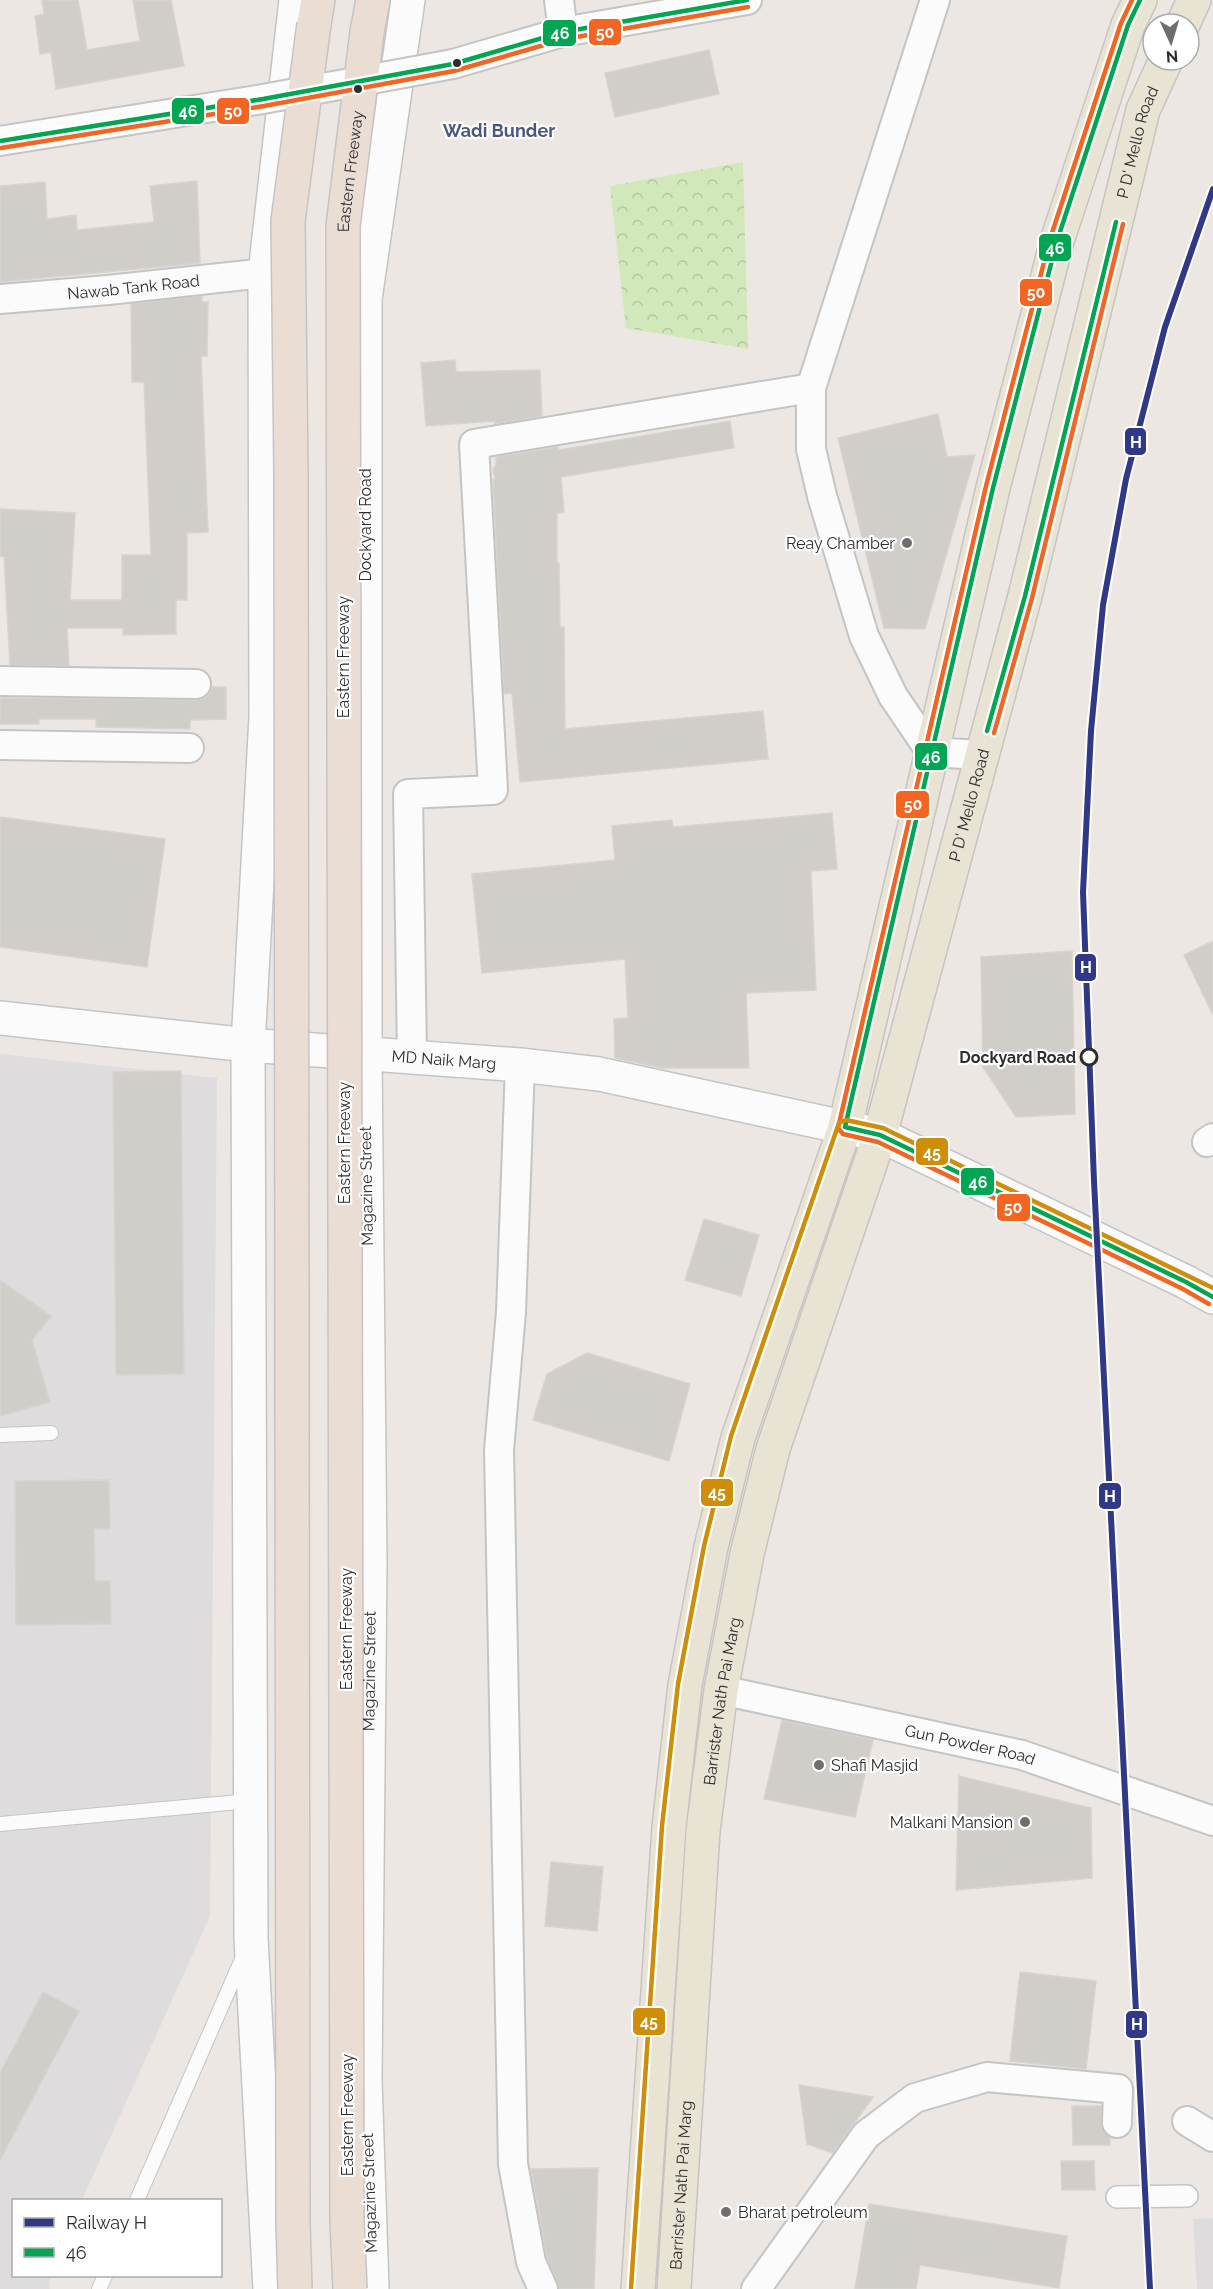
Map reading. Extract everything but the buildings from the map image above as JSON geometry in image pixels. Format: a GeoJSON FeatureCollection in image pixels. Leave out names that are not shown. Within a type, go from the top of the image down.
{"type":"FeatureCollection","features":[{"type":"Feature","properties":{"kind":"highway"},"geometry":{"type":"LineString","coordinates":[[295,2289],[292,2223],[291,472],[288,221],[318,0]]}},
{"type":"Feature","properties":{"kind":"highway","name":"Eastern Freeway"},"geometry":{"type":"LineString","coordinates":[[350,2289],[347,2221],[342,226],[373,0]]}},
{"type":"Feature","properties":{"kind":"main road"},"geometry":{"type":"LineString","coordinates":[[638,2289],[669,1827],[685,1685],[711,1547],[738,1438],[845,1127],[993,488],[1057,242],[1128,25],[1140,0]]}},
{"type":"Feature","properties":{"kind":"main road","name":"P D' Mello Road"},"geometry":{"type":"LineString","coordinates":[[880,1135],[1025,596],[1143,110],[1160,72]]}},
{"type":"Feature","properties":{"kind":"main road","name":"Barrister Nath Pai Marg"},"geometry":{"type":"LineString","coordinates":[[674,2289],[703,1831],[721,1690],[747,1554],[773,1449],[880,1135]]}},
{"type":"Feature","properties":{"kind":"street"},"geometry":{"type":"LineString","coordinates":[[270,2289],[251,1938],[248,1045],[266,717],[265,273],[275,93],[296,0]]}},
{"type":"Feature","properties":{"kind":"street","name":"Dockyard Road"},"geometry":{"type":"LineString","coordinates":[[365,1054],[365,299],[408,0]]}},
{"type":"Feature","properties":{"kind":"street"},"geometry":{"type":"LineString","coordinates":[[559,0],[563,32]]}},
{"type":"Feature","properties":{"kind":"street"},"geometry":{"type":"LineString","coordinates":[[0,141],[453,64],[563,32],[747,0]]}},
{"type":"Feature","properties":{"kind":"street"},"geometry":{"type":"LineString","coordinates":[[935,0],[811,388],[811,449],[822,496],[864,636],[893,696],[931,752],[981,755]]}},
{"type":"Feature","properties":{"kind":"street"},"geometry":{"type":"LineString","coordinates":[[275,93],[399,67]]}},
{"type":"Feature","properties":{"kind":"street","name":"Nawab Tank Road"},"geometry":{"type":"LineString","coordinates":[[0,299],[265,273]]}},
{"type":"Feature","properties":{"kind":"street"},"geometry":{"type":"LineString","coordinates":[[412,1057],[408,794],[493,790],[474,444],[811,388]]}},
{"type":"Feature","properties":{"kind":"street"},"geometry":{"type":"LineString","coordinates":[[0,681],[196,684]]}},
{"type":"Feature","properties":{"kind":"street"},"geometry":{"type":"LineString","coordinates":[[0,745],[189,748]]}},
{"type":"Feature","properties":{"kind":"street","name":"MD Naik Marg"},"geometry":{"type":"LineString","coordinates":[[0,1018],[248,1045],[520,1065],[599,1074],[880,1135]]}},
{"type":"Feature","properties":{"kind":"street","name":"Magazine Street"},"geometry":{"type":"LineString","coordinates":[[365,1054],[370,1563],[365,2079],[372,2289]]}},
{"type":"Feature","properties":{"kind":"street"},"geometry":{"type":"LineString","coordinates":[[520,1065],[511,1312],[499,1450],[513,2164],[531,2262],[543,2289]]}},
{"type":"Feature","properties":{"kind":"street"},"geometry":{"type":"LineString","coordinates":[[880,1135],[1213,1297]]}},
{"type":"Feature","properties":{"kind":"street","name":"Gun Powder Road"},"geometry":{"type":"LineString","coordinates":[[721,1690],[1022,1755],[1213,1821]]}},
{"type":"Feature","properties":{"kind":"street"},"geometry":{"type":"LineString","coordinates":[[756,2289],[866,2135],[915,2098],[987,2077],[1118,2089],[1117,2123]]}},
{"type":"Feature","properties":{"kind":"street"},"geometry":{"type":"LineString","coordinates":[[1187,2121],[1213,2137]]}},
{"type":"Feature","properties":{"kind":"street"},"geometry":{"type":"LineString","coordinates":[[1117,2197],[1188,2196]]}},
{"type":"Feature","properties":{"kind":"lane"},"geometry":{"type":"LineString","coordinates":[[0,1435],[51,1433]]}},
{"type":"Feature","properties":{"kind":"lane"},"geometry":{"type":"LineString","coordinates":[[0,1824],[250,1801]]}},
{"type":"Feature","properties":{"kind":"lane"},"geometry":{"type":"LineString","coordinates":[[138,2199],[251,1938]]}},
{"type":"Feature","properties":{"kind":"shaded area"},"geometry":{"type":"Polygon","coordinates":[[[0,1054],[217,1078],[210,1916],[82,2199],[12,2199],[12,2277],[49,2277],[50,2289],[0,2289],[0,1054]]]}},
{"type":"Feature","properties":{"kind":"shaded area"},"geometry":{"type":"Polygon","coordinates":[[[1213,2218],[1213,2289],[1197,2289],[1193,2219],[1213,2218]]]}},
{"type":"Feature","properties":{"kind":"green space"},"geometry":{"type":"Polygon","coordinates":[[[743,162],[748,349],[626,328],[610,186],[743,162]]]}},
{"type":"Feature","properties":{"kind":"rail line","name":"H"},"geometry":{"type":"LineString","coordinates":[[1150,2289],[1094,1181],[1083,892],[1091,731],[1103,605],[1126,479],[1165,327],[1213,189]]}},
{"type":"Feature","properties":{"kind":"transit line","name":"46"},"geometry":{"type":"LineString","coordinates":[[0,141],[263,99],[453,64],[563,32],[747,0]]}},
{"type":"Feature","properties":{"kind":"transit line","name":"50"},"geometry":{"type":"LineString","coordinates":[[1132,0],[1121,23],[1050,239],[986,486],[838,1128],[843,1134],[878,1142],[1183,1289],[1209,1304]]}},
{"type":"Feature","properties":{"kind":"transit line","name":"46"},"geometry":{"type":"LineString","coordinates":[[1140,0],[1128,25],[1057,241],[993,488],[845,1127],[880,1135],[1213,1297]]}},
{"type":"Feature","properties":{"kind":"transit line","name":"50"},"geometry":{"type":"LineString","coordinates":[[1,148],[264,106],[454,71],[565,39],[748,7]]}},
{"type":"Feature","properties":{"kind":"transit line","name":"46"},"geometry":{"type":"LineString","coordinates":[[987,731],[1025,596],[1116,222]]}},
{"type":"Feature","properties":{"kind":"transit line","name":"50"},"geometry":{"type":"LineString","coordinates":[[994,733],[1032,598],[1123,224]]}},
{"type":"Feature","properties":{"kind":"transit line","name":"45"},"geometry":{"type":"LineString","coordinates":[[631,2288],[662,1826],[678,1684],[704,1546],[731,1436],[839,1123],[846,1120],[883,1128],[1213,1288]]}},
{"type":"Feature","properties":{"kind":"place","name":"Reay Chamber"},"geometry":{"type":"Point","coordinates":[907,543]}},
{"type":"Feature","properties":{"kind":"place","name":"Dockyard Road"},"geometry":{"type":"Point","coordinates":[1089,1057]}},
{"type":"Feature","properties":{"kind":"place","name":"Shafi Masjid"},"geometry":{"type":"Point","coordinates":[819,1765]}},
{"type":"Feature","properties":{"kind":"place","name":"Malkani Mansion"},"geometry":{"type":"Point","coordinates":[1025,1822]}},
{"type":"Feature","properties":{"kind":"place","name":"Bharat petroleum"},"geometry":{"type":"Point","coordinates":[726,2212]}},
{"type":"Feature","properties":{"kind":"district","name":"Wadi Bunder"},"geometry":{"type":"Point","coordinates":[499,131]}}]}
